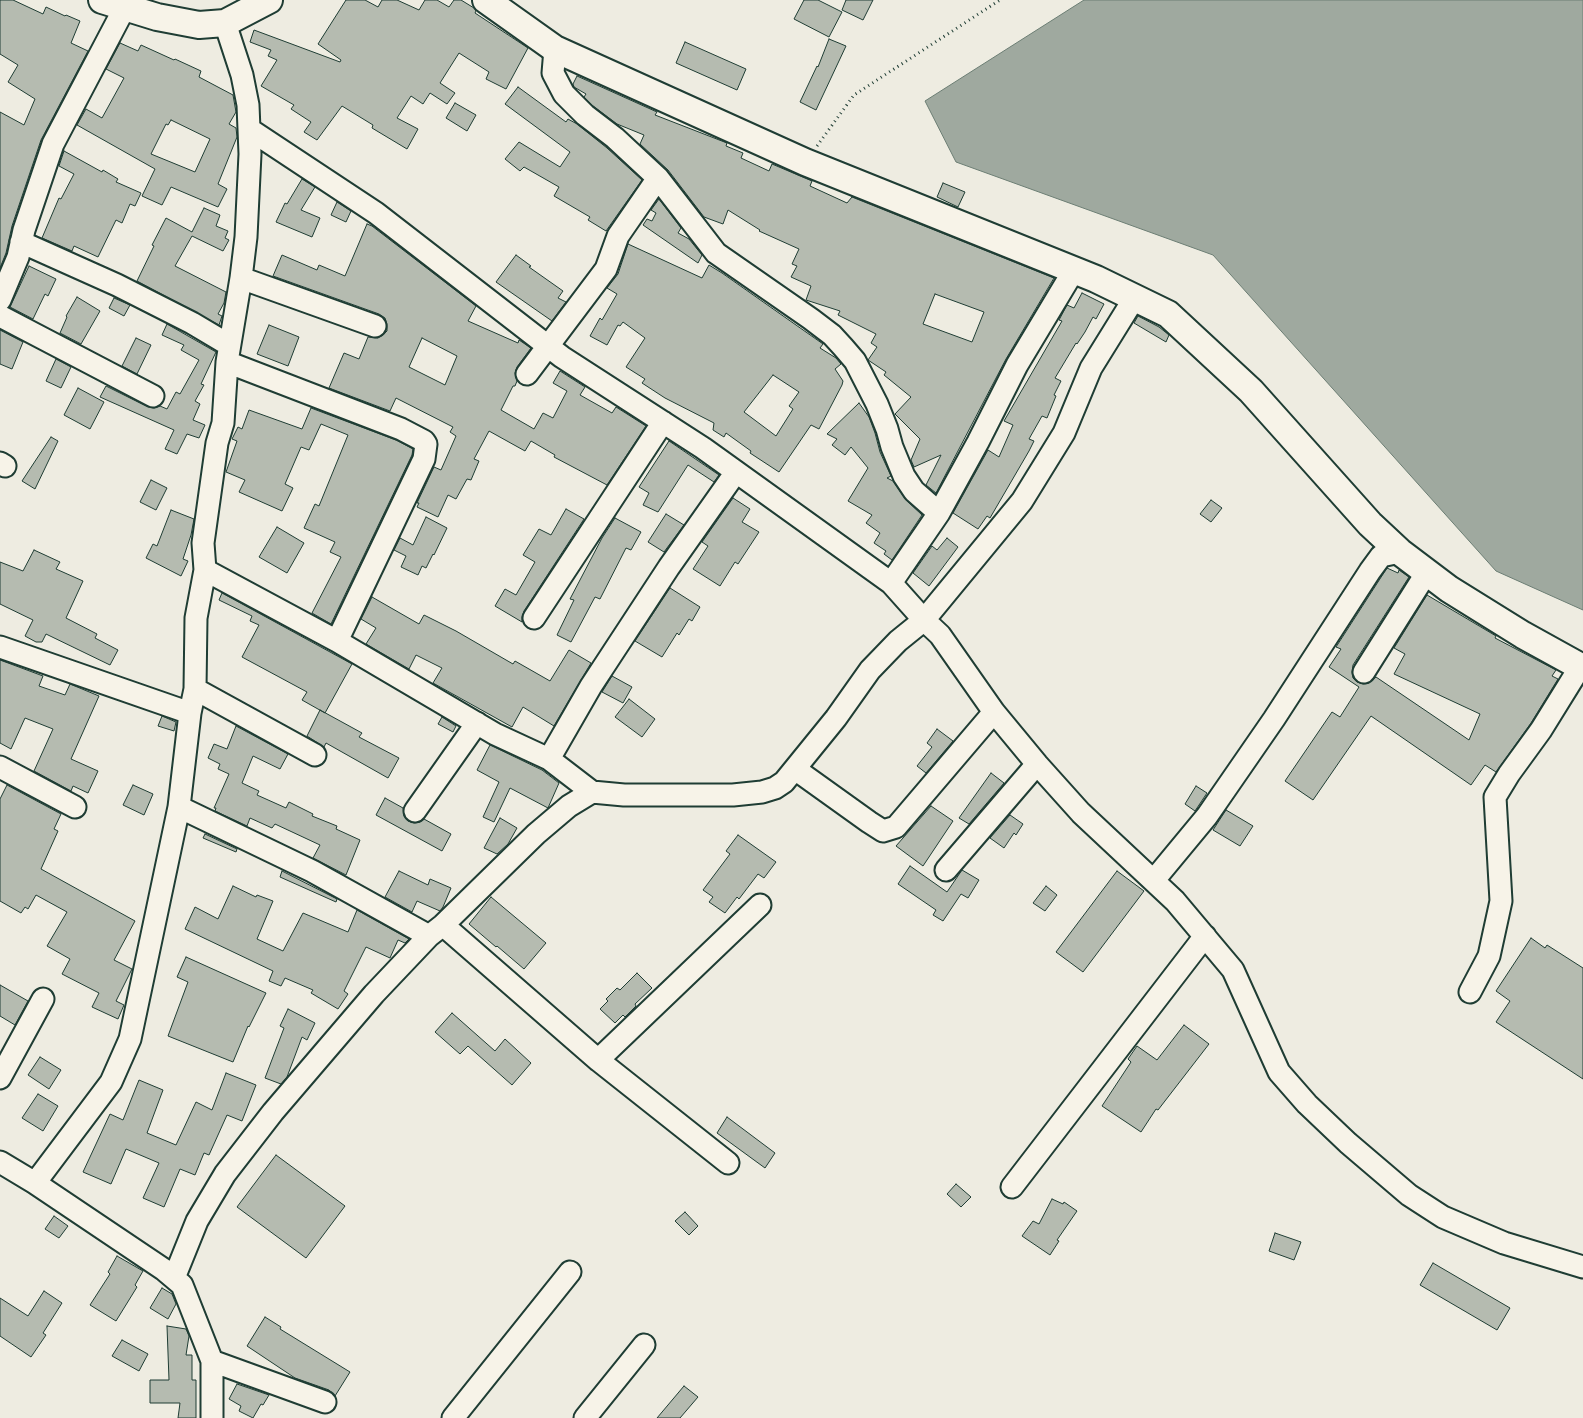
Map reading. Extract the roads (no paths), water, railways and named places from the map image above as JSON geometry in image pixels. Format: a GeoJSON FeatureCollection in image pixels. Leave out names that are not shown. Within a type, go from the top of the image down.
{"type":"FeatureCollection","features":[{"type":"Feature","properties":{"kind":"main road"},"geometry":{"type":"LineString","coordinates":[[113,4],[157,17],[199,25],[225,23],[268,0]]}},
{"type":"Feature","properties":{"kind":"main road"},"geometry":{"type":"LineString","coordinates":[[486,0],[555,49],[805,162],[1074,270],[1168,314],[1251,391],[1370,524],[1400,552],[1449,589],[1523,635],[1582,667]]}},
{"type":"Feature","properties":{"kind":"street"},"geometry":{"type":"LineString","coordinates":[[0,300],[18,257],[21,242],[53,144],[113,4]]}},
{"type":"Feature","properties":{"kind":"street"},"geometry":{"type":"LineString","coordinates":[[35,1183],[111,1082],[130,1039],[179,807],[190,712],[195,688],[196,618],[205,570],[204,543],[216,444],[223,423],[228,353],[246,237],[250,154],[248,105],[242,75],[225,23]]}},
{"type":"Feature","properties":{"kind":"street"},"geometry":{"type":"LineString","coordinates":[[555,49],[553,73],[564,94],[585,115],[615,138],[658,178],[716,253],[811,319],[844,347],[855,361],[877,404],[904,476],[914,491],[939,513]]}},
{"type":"Feature","properties":{"kind":"street"},"geometry":{"type":"LineString","coordinates":[[249,128],[376,214],[562,357],[736,472],[891,583],[940,635],[994,712],[1036,764],[1081,813],[1175,901],[1233,970],[1279,1072],[1307,1104],[1348,1143],[1409,1195],[1443,1217],[1504,1243],[1583,1267]]}},
{"type":"Feature","properties":{"kind":"street"},"geometry":{"type":"LineString","coordinates":[[526,374],[549,347],[606,269],[618,236],[658,178]]}},
{"type":"Feature","properties":{"kind":"street"},"geometry":{"type":"LineString","coordinates":[[21,242],[117,285],[192,323],[228,353],[401,429],[424,441],[426,444],[424,459],[337,642]]}},
{"type":"Feature","properties":{"kind":"street"},"geometry":{"type":"LineString","coordinates":[[891,583],[939,513],[1017,365],[1074,270]]}},
{"type":"Feature","properties":{"kind":"street"},"geometry":{"type":"LineString","coordinates":[[241,278],[375,326]]}},
{"type":"Feature","properties":{"kind":"street"},"geometry":{"type":"LineString","coordinates":[[205,570],[337,642],[495,734],[549,759],[592,792],[624,795],[733,795],[762,792],[775,788],[796,769],[836,718],[870,670],[898,641],[924,620],[1022,501],[1064,433],[1091,368],[1135,297]]}},
{"type":"Feature","properties":{"kind":"street"},"geometry":{"type":"LineString","coordinates":[[0,316],[153,396]]}},
{"type":"Feature","properties":{"kind":"street"},"geometry":{"type":"LineString","coordinates":[[534,618],[663,422]]}},
{"type":"Feature","properties":{"kind":"street"},"geometry":{"type":"LineString","coordinates":[[549,759],[591,686],[736,472]]}},
{"type":"Feature","properties":{"kind":"street"},"geometry":{"type":"LineString","coordinates":[[1154,880],[1213,808],[1381,556],[1400,552]]}},
{"type":"Feature","properties":{"kind":"street"},"geometry":{"type":"LineString","coordinates":[[1364,672],[1427,572]]}},
{"type":"Feature","properties":{"kind":"street"},"geometry":{"type":"LineString","coordinates":[[0,647],[190,712]]}},
{"type":"Feature","properties":{"kind":"street"},"geometry":{"type":"LineString","coordinates":[[1470,992],[1489,956],[1501,901],[1496,796],[1582,667]]}},
{"type":"Feature","properties":{"kind":"street"},"geometry":{"type":"LineString","coordinates":[[195,688],[315,755]]}},
{"type":"Feature","properties":{"kind":"street"},"geometry":{"type":"LineString","coordinates":[[796,769],[883,831],[896,827],[994,712]]}},
{"type":"Feature","properties":{"kind":"street"},"geometry":{"type":"LineString","coordinates":[[415,811],[477,723]]}},
{"type":"Feature","properties":{"kind":"street"},"geometry":{"type":"LineString","coordinates":[[946,870],[1036,764]]}},
{"type":"Feature","properties":{"kind":"street"},"geometry":{"type":"LineString","coordinates":[[0,767],[75,807]]}},
{"type":"Feature","properties":{"kind":"street"},"geometry":{"type":"LineString","coordinates":[[174,1278],[197,1221],[225,1174],[311,1067],[374,994],[436,930],[536,834],[569,806],[592,792]]}},
{"type":"Feature","properties":{"kind":"street"},"geometry":{"type":"LineString","coordinates":[[179,807],[436,930],[728,1163]]}},
{"type":"Feature","properties":{"kind":"street"},"geometry":{"type":"LineString","coordinates":[[598,1060],[760,905]]}},
{"type":"Feature","properties":{"kind":"street"},"geometry":{"type":"LineString","coordinates":[[1012,1187],[1205,936]]}},
{"type":"Feature","properties":{"kind":"street"},"geometry":{"type":"LineString","coordinates":[[0,1078],[43,999]]}},
{"type":"Feature","properties":{"kind":"street"},"geometry":{"type":"LineString","coordinates":[[0,1162],[163,1268],[182,1285],[212,1361],[212,1418]]}},
{"type":"Feature","properties":{"kind":"street"},"geometry":{"type":"LineString","coordinates":[[453,1418],[570,1272]]}},
{"type":"Feature","properties":{"kind":"street"},"geometry":{"type":"LineString","coordinates":[[585,1418],[644,1345]]}},
{"type":"Feature","properties":{"kind":"street"},"geometry":{"type":"LineString","coordinates":[[212,1361],[325,1402]]}}]}
